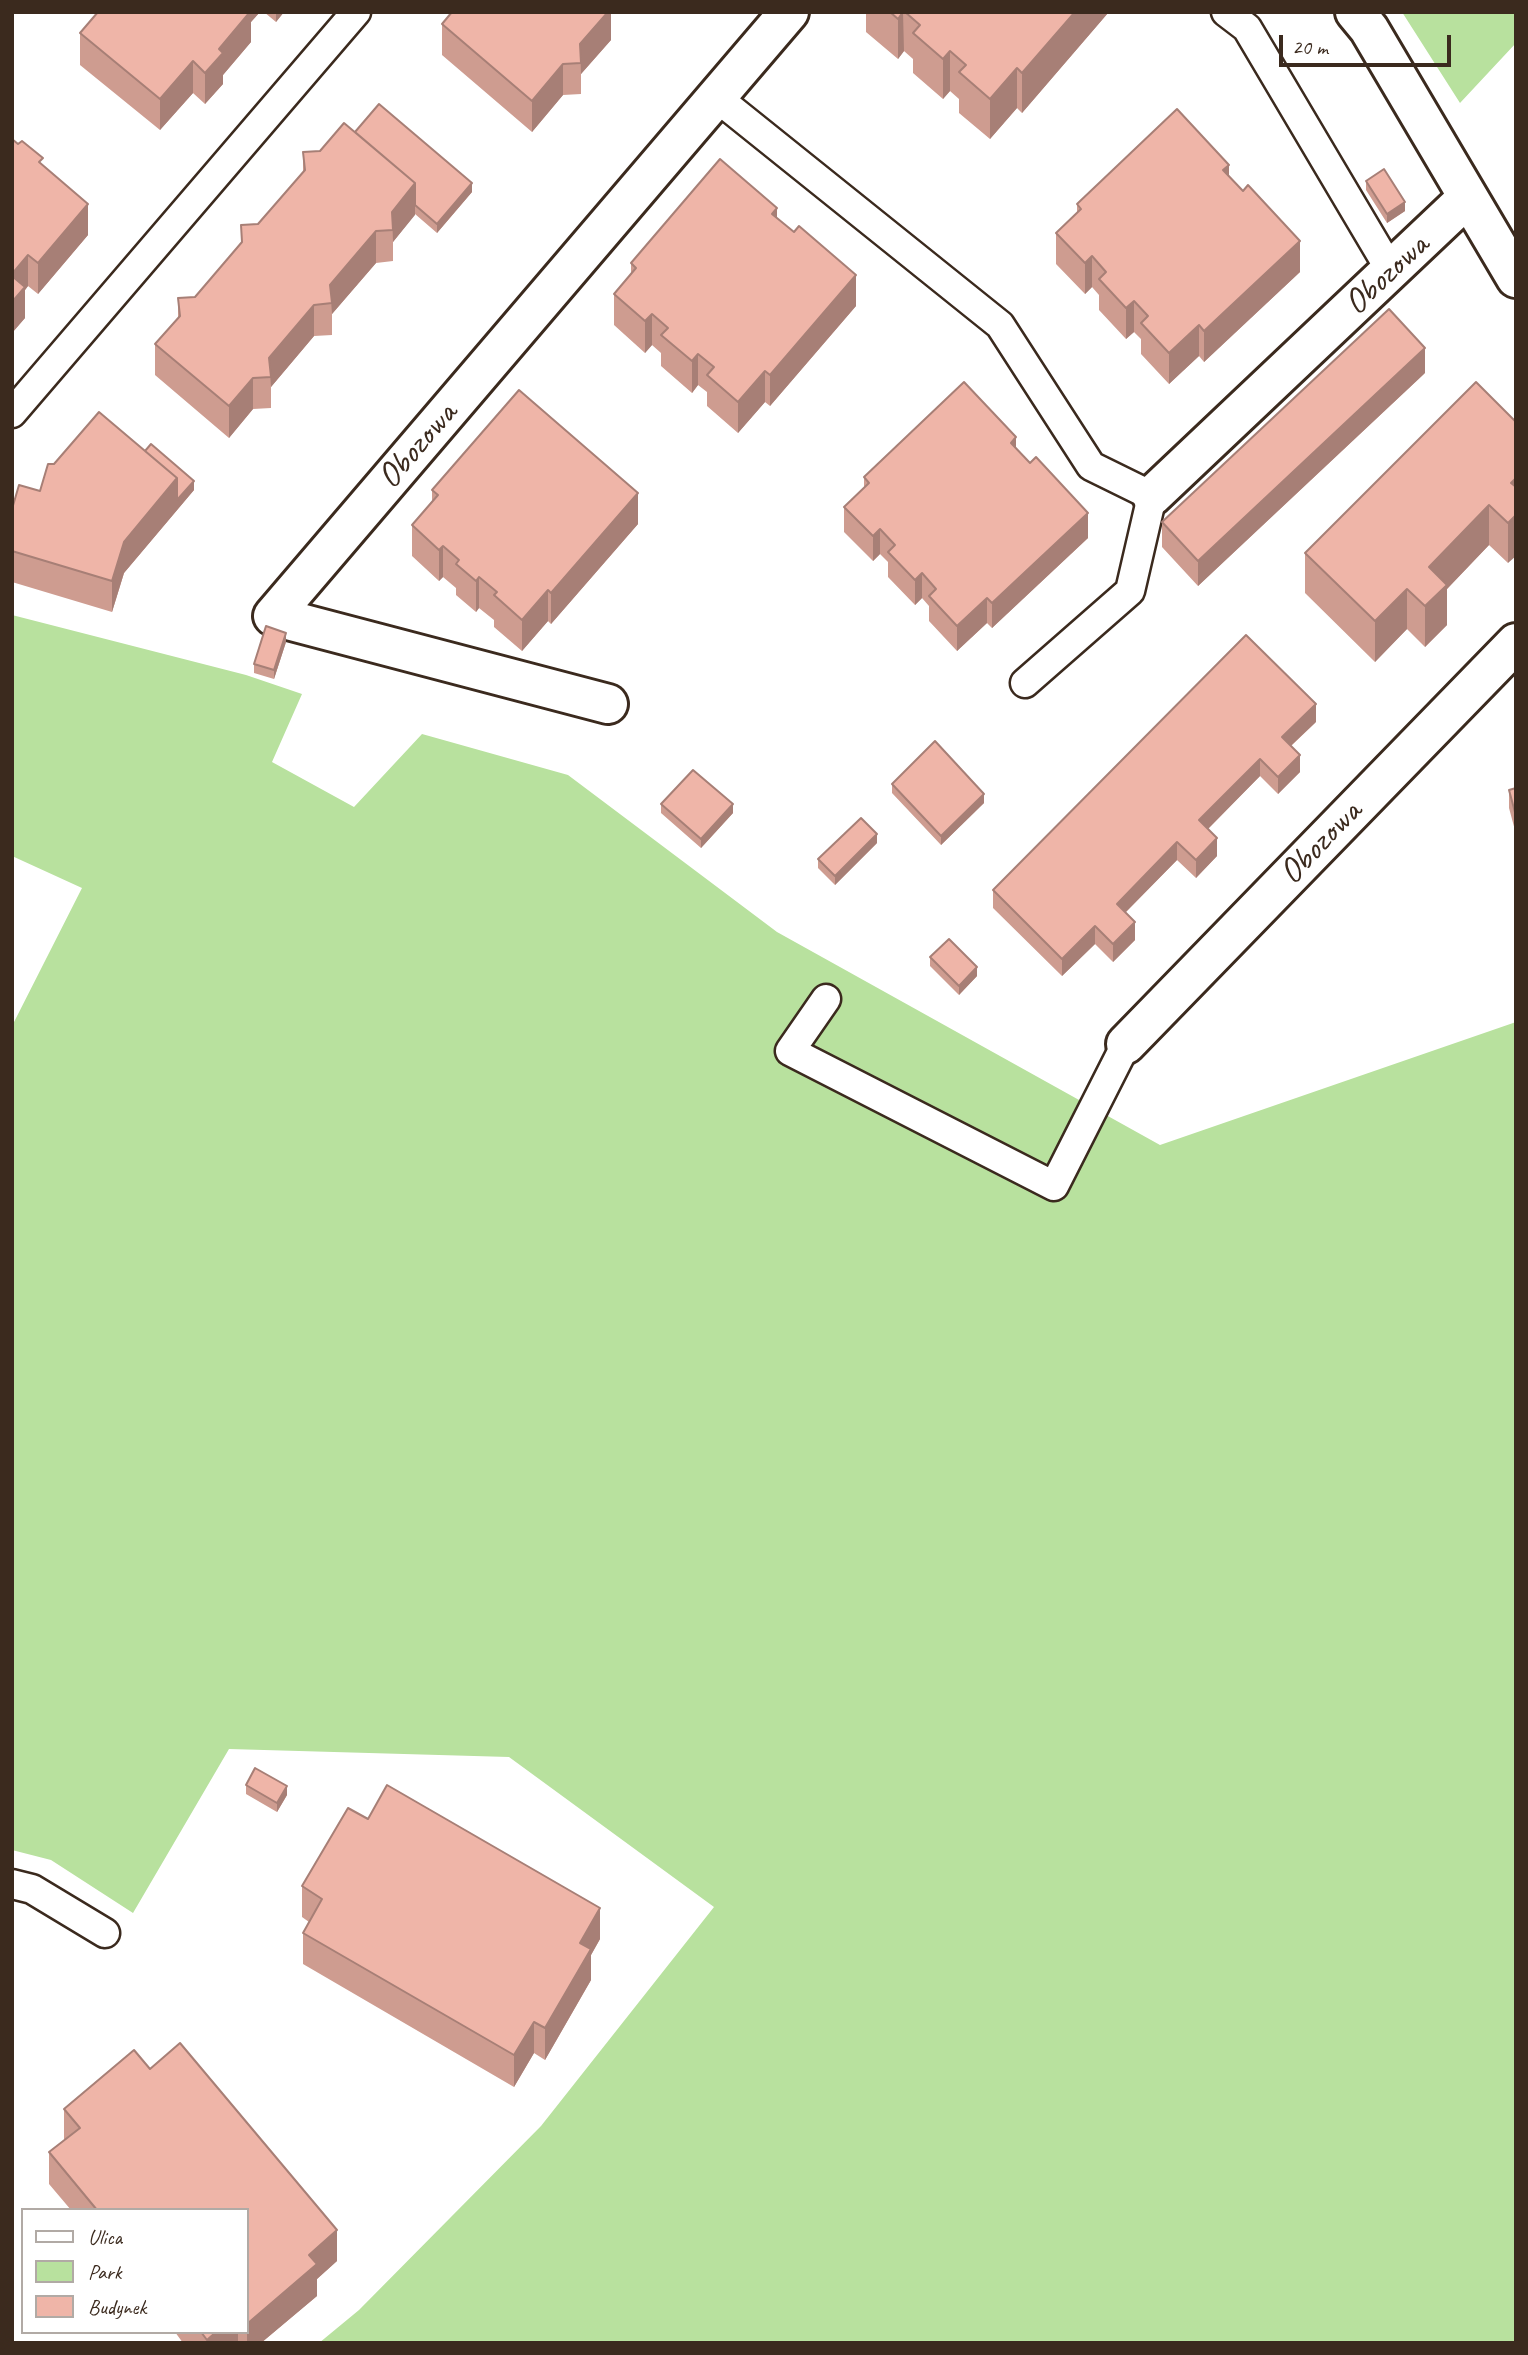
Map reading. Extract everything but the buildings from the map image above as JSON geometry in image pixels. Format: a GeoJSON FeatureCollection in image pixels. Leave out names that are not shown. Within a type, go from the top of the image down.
{"type":"FeatureCollection","features":[{"type":"Feature","properties":{"kind":"street","name":"Obozowa"},"geometry":{"type":"LineString","coordinates":[[608,704],[272,616],[789,12]]}},
{"type":"Feature","properties":{"kind":"street"},"geometry":{"type":"LineString","coordinates":[[1355,12],[1369,29],[1516,278]]}},
{"type":"Feature","properties":{"kind":"street","name":"Obozowa"},"geometry":{"type":"LineString","coordinates":[[1152,496],[1468,197]]}},
{"type":"Feature","properties":{"kind":"street","name":"Obozowa"},"geometry":{"type":"LineString","coordinates":[[1126,1044],[1516,642]]}},
{"type":"Feature","properties":{"kind":"lane"},"geometry":{"type":"LineString","coordinates":[[12,413],[356,12]]}},
{"type":"Feature","properties":{"kind":"lane"},"geometry":{"type":"LineString","coordinates":[[1226,12],[1247,28],[1391,271]]}},
{"type":"Feature","properties":{"kind":"lane"},"geometry":{"type":"LineString","coordinates":[[716,97],[1000,325],[1091,466],[1152,496],[1130,591],[1025,683]]}},
{"type":"Feature","properties":{"kind":"lane"},"geometry":{"type":"LineString","coordinates":[[826,999],[790,1051],[1054,1186],[1126,1044]]}},
{"type":"Feature","properties":{"kind":"lane"},"geometry":{"type":"LineString","coordinates":[[12,1884],[32,1889],[105,1933]]}},
{"type":"Feature","properties":{"kind":"green space"},"geometry":{"type":"Polygon","coordinates":[[[1402,12],[1516,12],[1516,43],[1460,103],[1402,12]]]}},
{"type":"Feature","properties":{"kind":"green space"},"geometry":{"type":"Polygon","coordinates":[[[12,615],[246,675],[302,694],[272,762],[354,807],[422,734],[568,775],[777,932],[1160,1145],[1516,1022],[1516,2343],[319,2343],[359,2310],[541,2126],[714,1907],[509,1757],[229,1749],[133,1913],[51,1860],[12,1850],[12,1026],[82,888],[12,856],[12,615]]]}}]}
